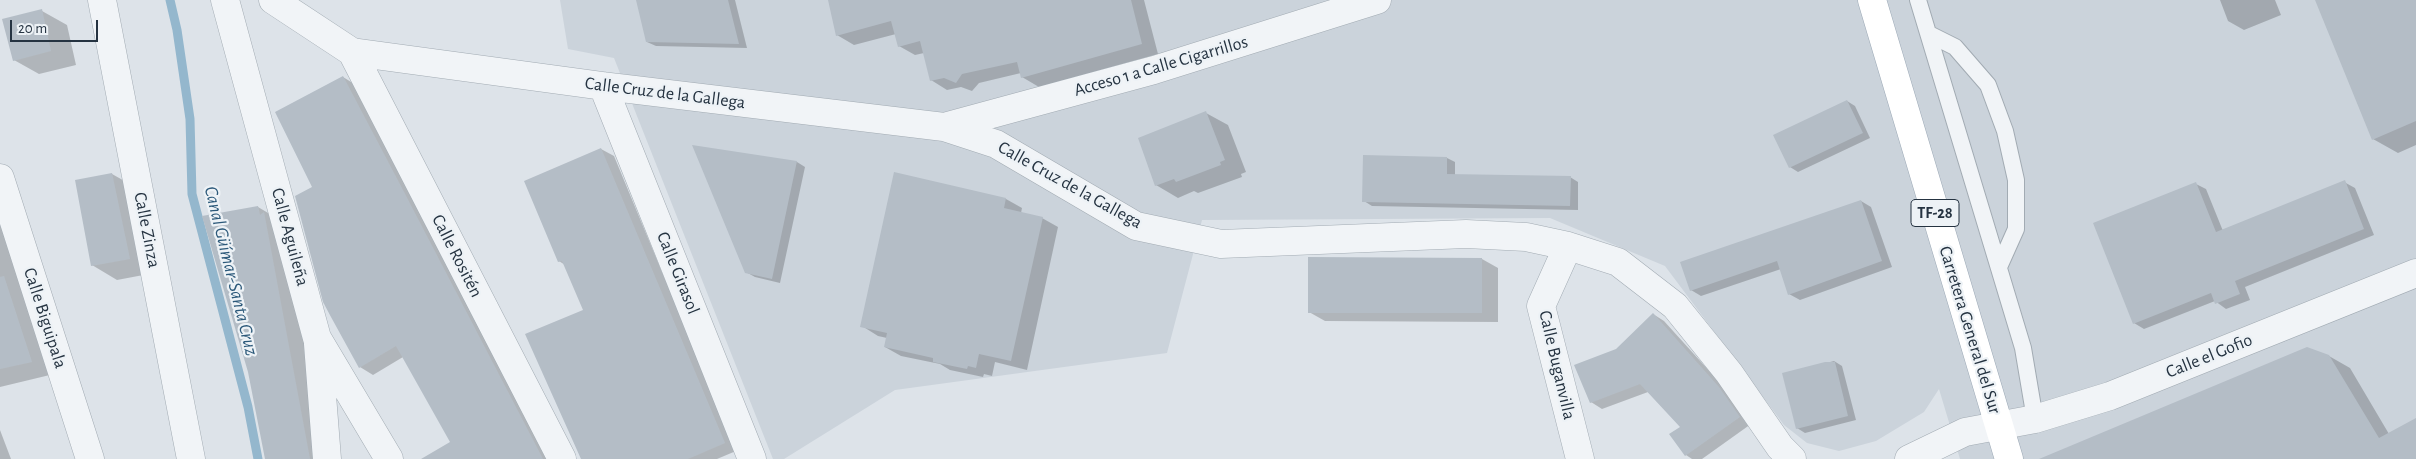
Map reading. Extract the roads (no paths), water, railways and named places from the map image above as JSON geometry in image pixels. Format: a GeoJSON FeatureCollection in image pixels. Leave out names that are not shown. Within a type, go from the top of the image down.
{"type":"FeatureCollection","features":[{"type":"Feature","properties":{"kind":"main road","name":"Carretera General del Sur"},"geometry":{"type":"LineString","coordinates":[[1872,0],[2009,459]]}},
{"type":"Feature","properties":{"kind":"street","name":"Calle Zinza"},"geometry":{"type":"LineString","coordinates":[[102,0],[191,459]]}},
{"type":"Feature","properties":{"kind":"street","name":"Calle Aguileña"},"geometry":{"type":"LineString","coordinates":[[225,0],[317,338],[389,459]]}},
{"type":"Feature","properties":{"kind":"street","name":"Calle Cruz de la Gallega"},"geometry":{"type":"LineString","coordinates":[[274,0],[352,52],[603,86],[944,127],[996,144],[1136,226],[1221,244],[1466,234],[1526,237],[1568,246],[1618,262],[1676,306],[1729,372],[1780,447],[1792,459]]}},
{"type":"Feature","properties":{"kind":"street","name":"Acceso 1 a Calle Cigarrillos"},"geometry":{"type":"LineString","coordinates":[[944,127],[1154,70],[1362,2]]}},
{"type":"Feature","properties":{"kind":"street","name":"Calle Rositén"},"geometry":{"type":"LineString","coordinates":[[352,52],[562,459]]}},
{"type":"Feature","properties":{"kind":"street","name":"Calle Girasol"},"geometry":{"type":"LineString","coordinates":[[603,86],[752,459]]}},
{"type":"Feature","properties":{"kind":"street","name":"Calle Biguipala"},"geometry":{"type":"LineString","coordinates":[[0,178],[90,459]]}},
{"type":"Feature","properties":{"kind":"street","name":"Calle Buganvilla"},"geometry":{"type":"LineString","coordinates":[[1568,246],[1541,306],[1580,459]]}},
{"type":"Feature","properties":{"kind":"street","name":"Calle el Gofio"},"geometry":{"type":"LineString","coordinates":[[1998,425],[2035,419],[2110,396],[2416,273]]}},
{"type":"Feature","properties":{"kind":"street"},"geometry":{"type":"LineString","coordinates":[[317,338],[327,459]]}},
{"type":"Feature","properties":{"kind":"street"},"geometry":{"type":"LineString","coordinates":[[1909,459],[1965,432],[1998,425]]}},
{"type":"Feature","properties":{"kind":"lane"},"geometry":{"type":"LineString","coordinates":[[1918,0],[2023,348],[2035,419]]}},
{"type":"Feature","properties":{"kind":"lane"},"geometry":{"type":"LineString","coordinates":[[1929,34],[1955,48],[1988,85],[2005,131],[2016,180],[2016,229],[2000,267]]}},
{"type":"Feature","properties":{"kind":"waterway","name":"Canal Güímar-Santa Cruz"},"geometry":{"type":"LineString","coordinates":[[170,0],[177,30],[190,119],[192,194],[248,407],[258,459]]}}]}
